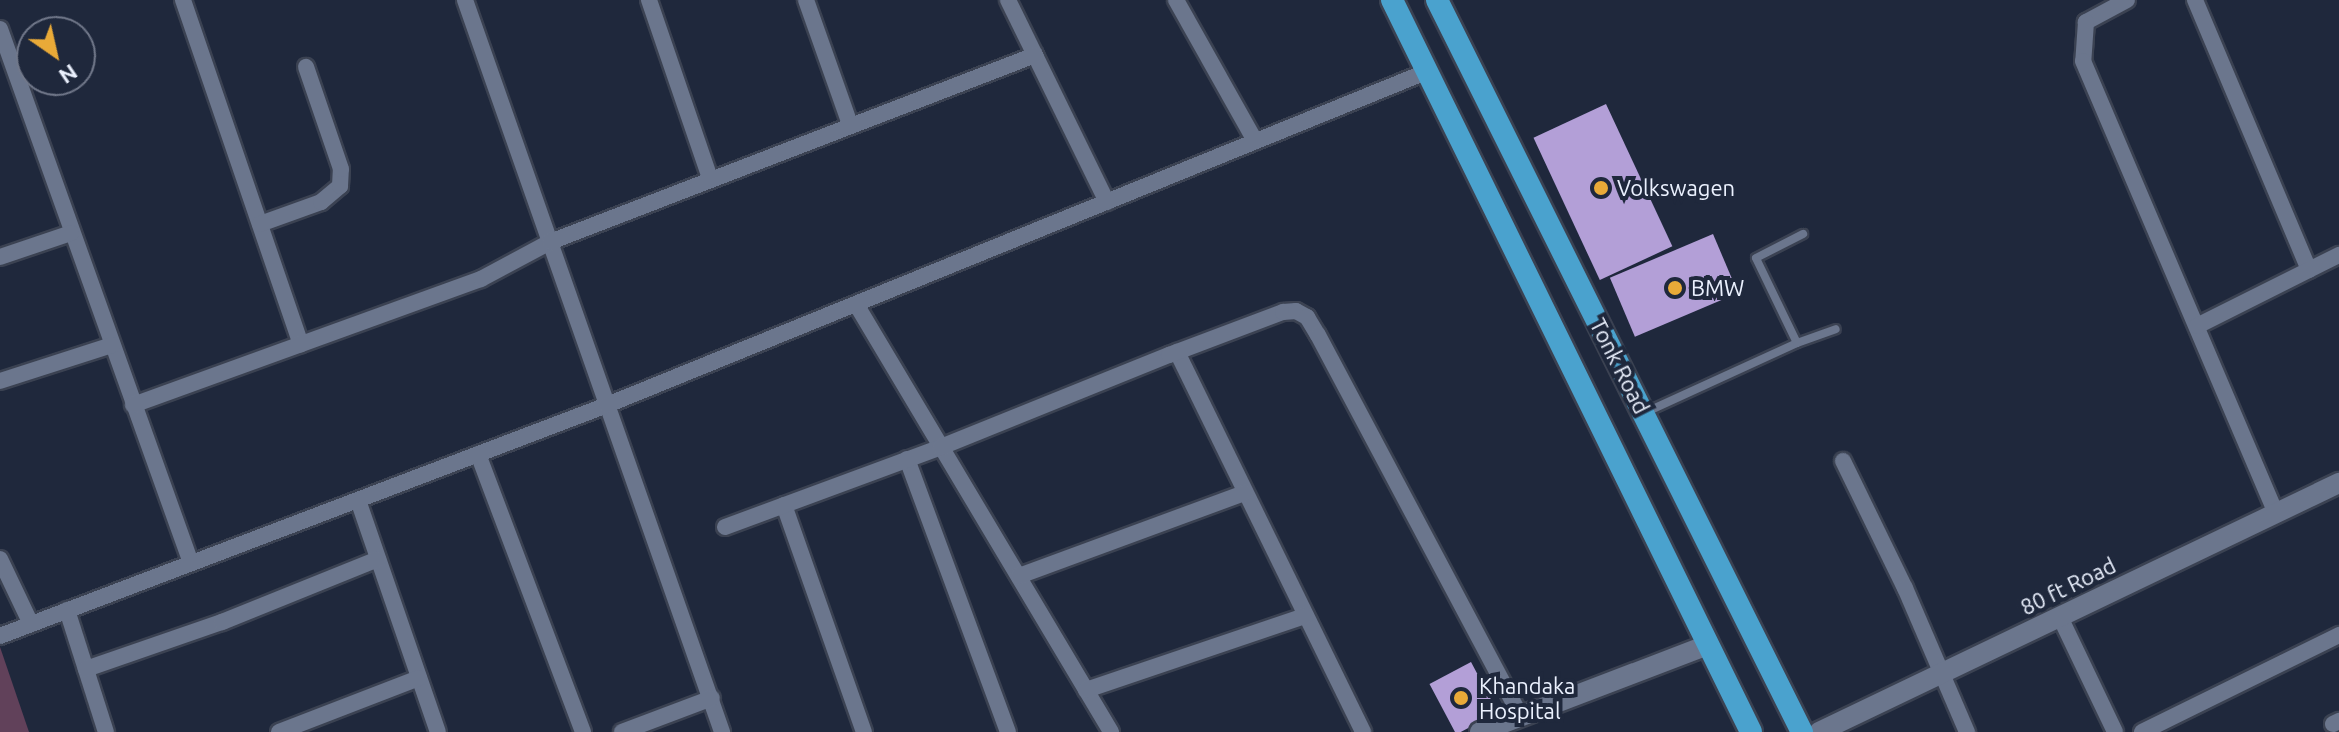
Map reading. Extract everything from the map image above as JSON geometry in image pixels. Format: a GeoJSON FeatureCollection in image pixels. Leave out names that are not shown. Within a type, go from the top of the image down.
{"type":"FeatureCollection","features":[{"type":"Feature","properties":{"kind":"main road","name":"Tonk Road"},"geometry":{"type":"LineString","coordinates":[[1392,0],[1751,732]]}},
{"type":"Feature","properties":{"kind":"main road","name":"Tonk Road"},"geometry":{"type":"LineString","coordinates":[[1440,1],[1802,732]]}},
{"type":"Feature","properties":{"kind":"street"},"geometry":{"type":"LineString","coordinates":[[183,0],[301,344]]}},
{"type":"Feature","properties":{"kind":"street"},"geometry":{"type":"LineString","coordinates":[[465,0],[722,732]]}},
{"type":"Feature","properties":{"kind":"street"},"geometry":{"type":"LineString","coordinates":[[649,0],[710,178]]}},
{"type":"Feature","properties":{"kind":"street"},"geometry":{"type":"LineString","coordinates":[[806,0],[850,124]]}},
{"type":"Feature","properties":{"kind":"street"},"geometry":{"type":"LineString","coordinates":[[1008,0],[1107,202]]}},
{"type":"Feature","properties":{"kind":"street"},"geometry":{"type":"LineString","coordinates":[[1176,0],[1255,141]]}},
{"type":"Feature","properties":{"kind":"street"},"geometry":{"type":"LineString","coordinates":[[2127,0],[2086,22],[2083,61],[2276,513]]}},
{"type":"Feature","properties":{"kind":"street"},"geometry":{"type":"LineString","coordinates":[[2195,0],[2309,270]]}},
{"type":"Feature","properties":{"kind":"street"},"geometry":{"type":"LineString","coordinates":[[0,29],[191,563]]}},
{"type":"Feature","properties":{"kind":"street"},"geometry":{"type":"LineString","coordinates":[[133,405],[481,279],[550,242],[1035,55]]}},
{"type":"Feature","properties":{"kind":"street"},"geometry":{"type":"LineString","coordinates":[[260,224],[321,202],[340,186],[341,169],[306,67]]}},
{"type":"Feature","properties":{"kind":"street"},"geometry":{"type":"LineString","coordinates":[[0,636],[607,405],[1426,72]]}},
{"type":"Feature","properties":{"kind":"street"},"geometry":{"type":"LineString","coordinates":[[0,257],[71,233]]}},
{"type":"Feature","properties":{"kind":"street"},"geometry":{"type":"LineString","coordinates":[[2197,326],[2339,255]]}},
{"type":"Feature","properties":{"kind":"street"},"geometry":{"type":"LineString","coordinates":[[856,304],[1111,732]]}},
{"type":"Feature","properties":{"kind":"street"},"geometry":{"type":"LineString","coordinates":[[725,527],[941,447],[1177,352],[1283,312],[1296,311],[1307,317],[1521,716]]}},
{"type":"Feature","properties":{"kind":"street"},"geometry":{"type":"LineString","coordinates":[[0,381],[112,345]]}},
{"type":"Feature","properties":{"kind":"street"},"geometry":{"type":"LineString","coordinates":[[1177,352],[1363,732]]}},
{"type":"Feature","properties":{"kind":"street"},"geometry":{"type":"LineString","coordinates":[[478,454],[583,732]]}},
{"type":"Feature","properties":{"kind":"street"},"geometry":{"type":"LineString","coordinates":[[907,459],[1008,732]]}},
{"type":"Feature","properties":{"kind":"street"},"geometry":{"type":"LineString","coordinates":[[1843,461],[1967,732]]}},
{"type":"Feature","properties":{"kind":"street","name":"80 ft Road"},"geometry":{"type":"LineString","coordinates":[[1819,732],[2339,483]]}},
{"type":"Feature","properties":{"kind":"street"},"geometry":{"type":"LineString","coordinates":[[1019,576],[1244,493]]}},
{"type":"Feature","properties":{"kind":"street"},"geometry":{"type":"LineString","coordinates":[[358,500],[438,732]]}},
{"type":"Feature","properties":{"kind":"street"},"geometry":{"type":"LineString","coordinates":[[784,505],[864,732]]}},
{"type":"Feature","properties":{"kind":"street"},"geometry":{"type":"LineString","coordinates":[[0,559],[31,624]]}},
{"type":"Feature","properties":{"kind":"street"},"geometry":{"type":"LineString","coordinates":[[86,669],[222,622],[378,559]]}},
{"type":"Feature","properties":{"kind":"street"},"geometry":{"type":"LineString","coordinates":[[67,610],[106,732]]}},
{"type":"Feature","properties":{"kind":"street"},"geometry":{"type":"LineString","coordinates":[[1086,690],[1305,616]]}},
{"type":"Feature","properties":{"kind":"street"},"geometry":{"type":"LineString","coordinates":[[2060,617],[2115,732]]}},
{"type":"Feature","properties":{"kind":"street"},"geometry":{"type":"LineString","coordinates":[[2142,732],[2339,635]]}},
{"type":"Feature","properties":{"kind":"street"},"geometry":{"type":"LineString","coordinates":[[1480,732],[1708,645]]}},
{"type":"Feature","properties":{"kind":"street"},"geometry":{"type":"LineString","coordinates":[[279,732],[419,678]]}},
{"type":"Feature","properties":{"kind":"street"},"geometry":{"type":"LineString","coordinates":[[622,732],[712,698]]}},
{"type":"Feature","properties":{"kind":"lane"},"geometry":{"type":"LineString","coordinates":[[1797,343],[1756,258],[1803,234]]}},
{"type":"Feature","properties":{"kind":"lane"},"geometry":{"type":"LineString","coordinates":[[1644,414],[1797,343],[1836,329]]}},
{"type":"Feature","properties":{"kind":"shaded area"},"geometry":{"type":"Polygon","coordinates":[[[0,647],[29,732],[0,732],[0,647]]]}},
{"type":"Feature","properties":{"kind":"building","name":"Volkswagen"},"geometry":{"type":"Polygon","coordinates":[[[1606,104],[1672,246],[1600,280],[1533,138],[1606,104]]]}},
{"type":"Feature","properties":{"kind":"building","name":"BMW"},"geometry":{"type":"Polygon","coordinates":[[[1713,234],[1738,293],[1635,337],[1610,278],[1713,234]]]}},
{"type":"Feature","properties":{"kind":"building"},"geometry":{"type":"Polygon","coordinates":[[[1471,662],[1498,712],[1461,732],[1455,732],[1430,684],[1471,662]]]}},
{"type":"Feature","properties":{"kind":"place","name":"Volkswagen"},"geometry":{"type":"Point","coordinates":[1601,188]}},
{"type":"Feature","properties":{"kind":"place","name":"BMW"},"geometry":{"type":"Point","coordinates":[1675,288]}},
{"type":"Feature","properties":{"kind":"place","name":"Khandaka Hospital"},"geometry":{"type":"Point","coordinates":[1461,698]}}]}
